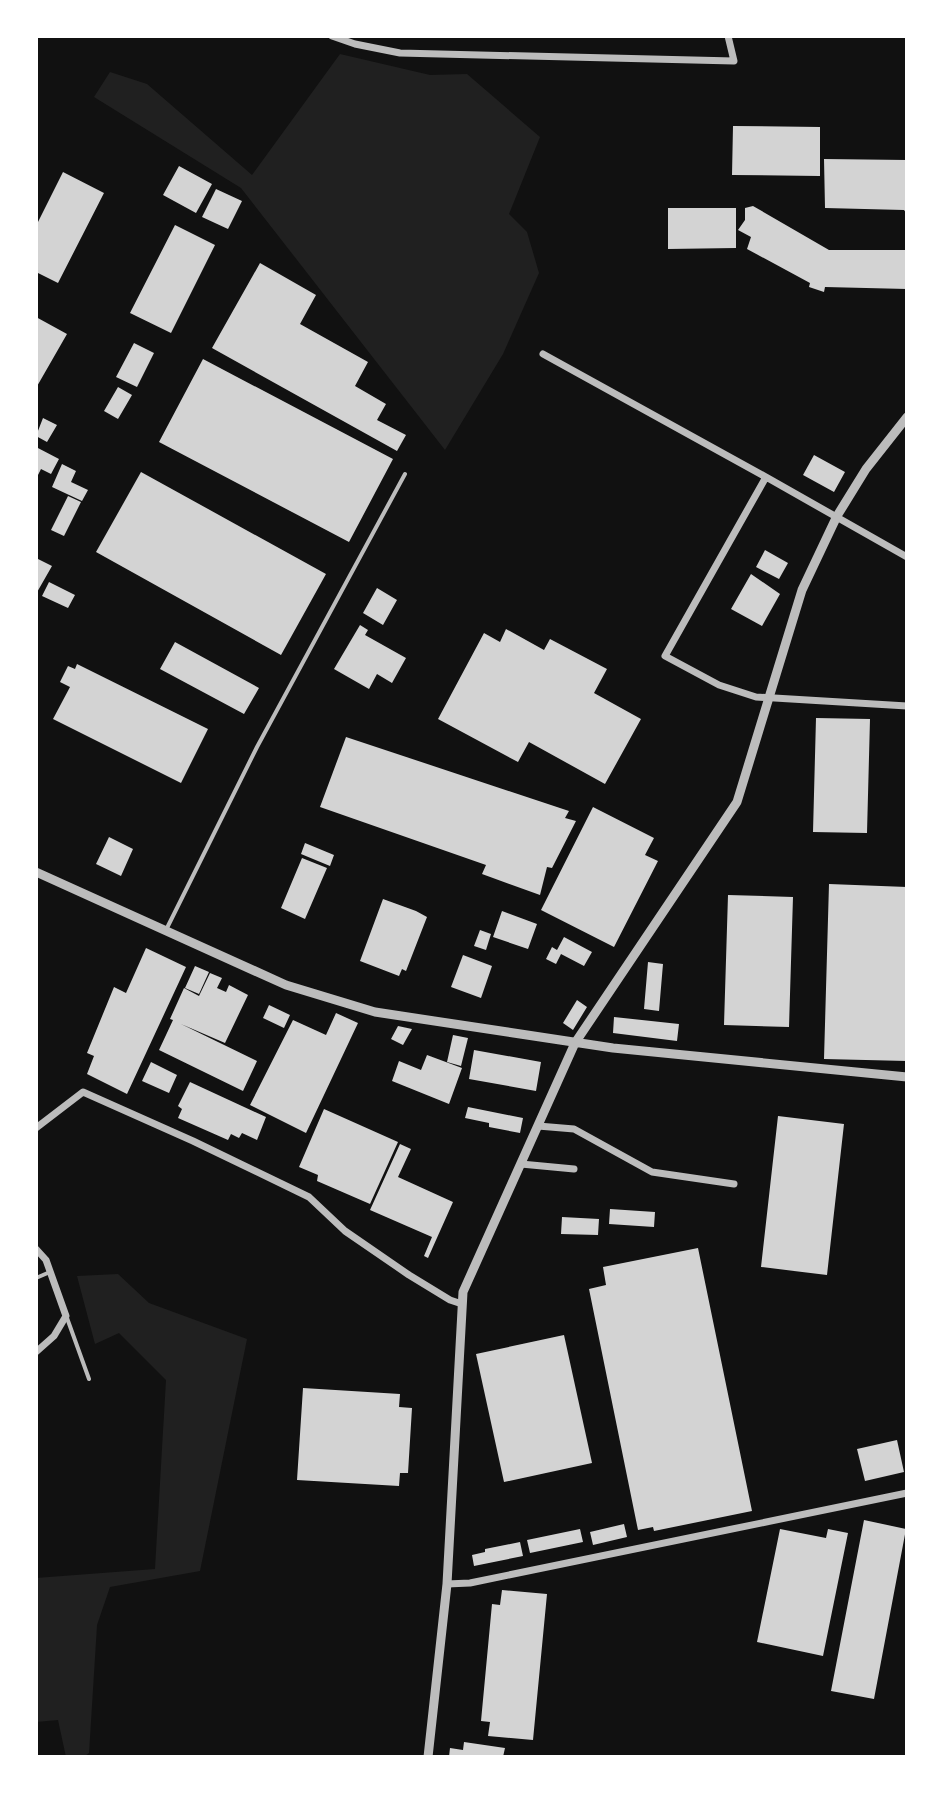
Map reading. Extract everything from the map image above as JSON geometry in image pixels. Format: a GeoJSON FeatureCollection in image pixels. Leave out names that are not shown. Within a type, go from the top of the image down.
{"type":"FeatureCollection","features":[{"type":"Feature","properties":{"kind":"street"},"geometry":{"type":"LineString","coordinates":[[332,36],[400,53],[734,61],[728,36]]}},
{"type":"Feature","properties":{"kind":"street"},"geometry":{"type":"LineString","coordinates":[[543,354],[907,557]]}},
{"type":"Feature","properties":{"kind":"street"},"geometry":{"type":"LineString","coordinates":[[428,1757],[447,1584],[463,1292],[575,1043],[737,802],[802,590],[837,516],[866,469],[907,417]]}},
{"type":"Feature","properties":{"kind":"street"},"geometry":{"type":"LineString","coordinates":[[766,477],[665,656],[719,685],[768,698],[907,706]]}},
{"type":"Feature","properties":{"kind":"street"},"geometry":{"type":"LineString","coordinates":[[36,872],[286,985],[375,1012],[575,1043],[907,1077]]}},
{"type":"Feature","properties":{"kind":"street"},"geometry":{"type":"LineString","coordinates":[[36,1128],[83,1092],[309,1197],[345,1231],[409,1275],[462,1304]]}},
{"type":"Feature","properties":{"kind":"street"},"geometry":{"type":"LineString","coordinates":[[538,1126],[574,1129],[652,1172],[734,1184]]}},
{"type":"Feature","properties":{"kind":"street"},"geometry":{"type":"LineString","coordinates":[[521,1164],[574,1169]]}},
{"type":"Feature","properties":{"kind":"street"},"geometry":{"type":"LineString","coordinates":[[36,1249],[46,1260],[66,1316],[54,1336],[36,1352]]}},
{"type":"Feature","properties":{"kind":"street"},"geometry":{"type":"LineString","coordinates":[[447,1584],[470,1583],[907,1493]]}},
{"type":"Feature","properties":{"kind":"lane"},"geometry":{"type":"LineString","coordinates":[[165,932],[257,747],[405,474]]}},
{"type":"Feature","properties":{"kind":"lane"},"geometry":{"type":"LineString","coordinates":[[36,1278],[50,1272]]}},
{"type":"Feature","properties":{"kind":"lane"},"geometry":{"type":"LineString","coordinates":[[66,1316],[89,1379]]}},
{"type":"Feature","properties":{"kind":"shaded area"},"geometry":{"type":"Polygon","coordinates":[[[340,54],[430,75],[467,74],[540,137],[509,214],[527,232],[539,273],[503,354],[445,450],[241,188],[94,97],[110,72],[147,84],[252,175],[340,54]]]}},
{"type":"Feature","properties":{"kind":"shaded area"},"geometry":{"type":"Polygon","coordinates":[[[118,1274],[149,1303],[247,1339],[200,1571],[110,1587],[97,1625],[89,1753],[84,1757],[66,1757],[58,1720],[36,1722],[36,1578],[155,1569],[166,1380],[119,1333],[95,1344],[77,1276],[118,1274]]]}},
{"type":"Feature","properties":{"kind":"building"},"geometry":{"type":"Polygon","coordinates":[[[733,126],[820,127],[820,176],[732,175],[733,126]]]}},
{"type":"Feature","properties":{"kind":"building"},"geometry":{"type":"Polygon","coordinates":[[[824,159],[907,160],[907,214],[904,210],[825,208],[824,159]]]}},
{"type":"Feature","properties":{"kind":"building"},"geometry":{"type":"Polygon","coordinates":[[[179,166],[212,184],[196,213],[163,195],[179,166]]]}},
{"type":"Feature","properties":{"kind":"building"},"geometry":{"type":"Polygon","coordinates":[[[63,172],[104,193],[58,283],[36,272],[36,226],[63,172]]]}},
{"type":"Feature","properties":{"kind":"building"},"geometry":{"type":"Polygon","coordinates":[[[216,189],[242,201],[228,229],[202,217],[216,189]]]}},
{"type":"Feature","properties":{"kind":"building"},"geometry":{"type":"Polygon","coordinates":[[[753,206],[829,250],[907,250],[907,289],[825,287],[824,292],[809,287],[810,283],[747,249],[751,237],[738,230],[745,220],[745,208],[753,206]]]}},
{"type":"Feature","properties":{"kind":"building"},"geometry":{"type":"Polygon","coordinates":[[[668,208],[736,208],[736,248],[668,249],[668,208]]]}},
{"type":"Feature","properties":{"kind":"building"},"geometry":{"type":"Polygon","coordinates":[[[175,225],[215,245],[171,333],[130,313],[175,225]]]}},
{"type":"Feature","properties":{"kind":"building"},"geometry":{"type":"Polygon","coordinates":[[[260,263],[316,295],[300,324],[368,362],[355,386],[386,404],[377,420],[406,435],[397,451],[212,348],[260,263]]]}},
{"type":"Feature","properties":{"kind":"building"},"geometry":{"type":"Polygon","coordinates":[[[36,317],[67,334],[36,388],[36,317]]]}},
{"type":"Feature","properties":{"kind":"building"},"geometry":{"type":"Polygon","coordinates":[[[134,343],[154,353],[137,387],[116,377],[134,343]]]}},
{"type":"Feature","properties":{"kind":"building"},"geometry":{"type":"Polygon","coordinates":[[[203,359],[393,459],[349,542],[159,442],[203,359]]]}},
{"type":"Feature","properties":{"kind":"building"},"geometry":{"type":"Polygon","coordinates":[[[118,387],[132,395],[118,419],[104,411],[118,387]]]}},
{"type":"Feature","properties":{"kind":"building"},"geometry":{"type":"Polygon","coordinates":[[[43,418],[57,425],[47,442],[36,436],[43,418]]]}},
{"type":"Feature","properties":{"kind":"building"},"geometry":{"type":"Polygon","coordinates":[[[36,447],[59,459],[51,474],[41,469],[36,479],[36,447]]]}},
{"type":"Feature","properties":{"kind":"building"},"geometry":{"type":"Polygon","coordinates":[[[814,455],[845,472],[834,492],[803,475],[814,455]]]}},
{"type":"Feature","properties":{"kind":"building"},"geometry":{"type":"Polygon","coordinates":[[[62,464],[76,471],[71,482],[88,490],[82,501],[52,487],[62,464]]]}},
{"type":"Feature","properties":{"kind":"building"},"geometry":{"type":"Polygon","coordinates":[[[141,472],[326,574],[281,655],[96,552],[141,472]]]}},
{"type":"Feature","properties":{"kind":"building"},"geometry":{"type":"Polygon","coordinates":[[[68,496],[81,502],[64,536],[51,530],[68,496]]]}},
{"type":"Feature","properties":{"kind":"building"},"geometry":{"type":"Polygon","coordinates":[[[765,550],[788,563],[779,579],[756,567],[765,550]]]}},
{"type":"Feature","properties":{"kind":"building"},"geometry":{"type":"Polygon","coordinates":[[[36,558],[52,566],[36,594],[36,558]]]}},
{"type":"Feature","properties":{"kind":"building"},"geometry":{"type":"Polygon","coordinates":[[[751,574],[780,594],[762,626],[731,609],[751,574]]]}},
{"type":"Feature","properties":{"kind":"building"},"geometry":{"type":"Polygon","coordinates":[[[49,582],[75,595],[68,608],[42,596],[49,582]]]}},
{"type":"Feature","properties":{"kind":"building"},"geometry":{"type":"Polygon","coordinates":[[[377,588],[397,600],[383,625],[363,613],[377,588]]]}},
{"type":"Feature","properties":{"kind":"building"},"geometry":{"type":"Polygon","coordinates":[[[360,625],[368,630],[365,635],[406,658],[392,683],[377,674],[369,689],[334,669],[360,625]]]}},
{"type":"Feature","properties":{"kind":"building"},"geometry":{"type":"Polygon","coordinates":[[[506,629],[544,650],[550,639],[607,669],[594,693],[641,719],[605,784],[529,742],[518,762],[438,719],[484,633],[500,642],[506,629]]]}},
{"type":"Feature","properties":{"kind":"building"},"geometry":{"type":"Polygon","coordinates":[[[175,642],[259,688],[244,714],[160,669],[175,642]]]}},
{"type":"Feature","properties":{"kind":"building"},"geometry":{"type":"Polygon","coordinates":[[[77,664],[208,729],[181,783],[53,719],[70,687],[60,682],[68,666],[75,669],[77,664]]]}},
{"type":"Feature","properties":{"kind":"building"},"geometry":{"type":"Polygon","coordinates":[[[816,718],[870,719],[867,833],[813,832],[816,718]]]}},
{"type":"Feature","properties":{"kind":"building"},"geometry":{"type":"Polygon","coordinates":[[[346,737],[569,811],[565,818],[576,821],[552,868],[547,867],[540,895],[482,874],[486,865],[320,807],[346,737]]]}},
{"type":"Feature","properties":{"kind":"building"},"geometry":{"type":"Polygon","coordinates":[[[593,807],[654,838],[645,855],[658,861],[614,947],[541,910],[593,807]]]}},
{"type":"Feature","properties":{"kind":"building"},"geometry":{"type":"Polygon","coordinates":[[[109,837],[133,849],[121,876],[96,864],[109,837]]]}},
{"type":"Feature","properties":{"kind":"building"},"geometry":{"type":"Polygon","coordinates":[[[305,843],[334,855],[330,866],[301,854],[305,843]]]}},
{"type":"Feature","properties":{"kind":"building"},"geometry":{"type":"Polygon","coordinates":[[[302,858],[327,868],[305,919],[281,908],[302,858]]]}},
{"type":"Feature","properties":{"kind":"building"},"geometry":{"type":"Polygon","coordinates":[[[829,884],[907,887],[907,1061],[824,1059],[829,884]]]}},
{"type":"Feature","properties":{"kind":"building"},"geometry":{"type":"Polygon","coordinates":[[[728,895],[793,897],[789,1027],[724,1025],[728,895]]]}},
{"type":"Feature","properties":{"kind":"building"},"geometry":{"type":"Polygon","coordinates":[[[383,899],[427,917],[406,971],[402,969],[399,976],[360,961],[383,899]]]}},
{"type":"Feature","properties":{"kind":"building"},"geometry":{"type":"Polygon","coordinates":[[[502,911],[537,924],[528,949],[493,937],[502,911]]]}},
{"type":"Feature","properties":{"kind":"building"},"geometry":{"type":"Polygon","coordinates":[[[480,930],[491,934],[486,950],[474,946],[480,930]]]}},
{"type":"Feature","properties":{"kind":"building"},"geometry":{"type":"Polygon","coordinates":[[[564,937],[592,952],[584,966],[561,954],[556,964],[546,959],[552,947],[557,950],[564,937]]]}},
{"type":"Feature","properties":{"kind":"building"},"geometry":{"type":"Polygon","coordinates":[[[146,948],[186,967],[127,1094],[87,1074],[94,1056],[87,1053],[114,987],[126,993],[146,948]]]}},
{"type":"Feature","properties":{"kind":"building"},"geometry":{"type":"Polygon","coordinates":[[[463,955],[492,966],[481,998],[451,987],[463,955]]]}},
{"type":"Feature","properties":{"kind":"building"},"geometry":{"type":"Polygon","coordinates":[[[648,962],[663,964],[659,1011],[644,1009],[648,962]]]}},
{"type":"Feature","properties":{"kind":"building"},"geometry":{"type":"Polygon","coordinates":[[[195,966],[209,972],[199,994],[185,988],[195,966]]]}},
{"type":"Feature","properties":{"kind":"building"},"geometry":{"type":"Polygon","coordinates":[[[210,973],[222,978],[217,988],[226,992],[229,985],[248,995],[225,1043],[181,1024],[257,1061],[243,1091],[159,1050],[184,988],[199,996],[210,973]]]}},
{"type":"Feature","properties":{"kind":"building"},"geometry":{"type":"Polygon","coordinates":[[[577,1000],[587,1007],[573,1030],[563,1023],[577,1000]]]}},
{"type":"Feature","properties":{"kind":"building"},"geometry":{"type":"Polygon","coordinates":[[[269,1005],[290,1015],[284,1028],[263,1018],[269,1005]]]}},
{"type":"Feature","properties":{"kind":"building"},"geometry":{"type":"Polygon","coordinates":[[[336,1013],[358,1023],[306,1133],[250,1105],[293,1020],[326,1035],[336,1013]]]}},
{"type":"Feature","properties":{"kind":"building"},"geometry":{"type":"Polygon","coordinates":[[[614,1017],[679,1024],[677,1041],[613,1033],[614,1017]]]}},
{"type":"Feature","properties":{"kind":"building"},"geometry":{"type":"Polygon","coordinates":[[[398,1026],[412,1029],[403,1045],[391,1039],[398,1026]]]}},
{"type":"Feature","properties":{"kind":"building"},"geometry":{"type":"Polygon","coordinates":[[[453,1035],[468,1038],[461,1066],[447,1062],[453,1035]]]}},
{"type":"Feature","properties":{"kind":"building"},"geometry":{"type":"Polygon","coordinates":[[[474,1050],[541,1062],[536,1091],[469,1079],[474,1050]]]}},
{"type":"Feature","properties":{"kind":"building"},"geometry":{"type":"Polygon","coordinates":[[[427,1055],[462,1068],[449,1104],[392,1081],[399,1061],[421,1070],[427,1055]]]}},
{"type":"Feature","properties":{"kind":"building"},"geometry":{"type":"Polygon","coordinates":[[[151,1062],[177,1075],[169,1093],[142,1081],[151,1062]]]}},
{"type":"Feature","properties":{"kind":"building"},"geometry":{"type":"Polygon","coordinates":[[[190,1082],[266,1117],[257,1140],[242,1133],[239,1138],[231,1134],[228,1140],[178,1118],[182,1109],[178,1106],[190,1082]]]}},
{"type":"Feature","properties":{"kind":"building"},"geometry":{"type":"Polygon","coordinates":[[[468,1107],[523,1118],[520,1133],[465,1118],[468,1107]]]}},
{"type":"Feature","properties":{"kind":"building"},"geometry":{"type":"Polygon","coordinates":[[[324,1109],[398,1142],[370,1204],[317,1181],[318,1175],[299,1167],[324,1109]]]}},
{"type":"Feature","properties":{"kind":"building"},"geometry":{"type":"Polygon","coordinates":[[[778,1116],[844,1124],[827,1275],[761,1267],[778,1116]]]}},
{"type":"Feature","properties":{"kind":"building"},"geometry":{"type":"Polygon","coordinates":[[[400,1144],[411,1149],[398,1177],[453,1202],[428,1258],[424,1256],[432,1237],[370,1210],[400,1144]]]}},
{"type":"Feature","properties":{"kind":"building"},"geometry":{"type":"Polygon","coordinates":[[[610,1209],[655,1212],[654,1227],[609,1224],[610,1209]]]}},
{"type":"Feature","properties":{"kind":"building"},"geometry":{"type":"Polygon","coordinates":[[[562,1217],[599,1219],[598,1235],[561,1234],[562,1217]]]}},
{"type":"Feature","properties":{"kind":"building"},"geometry":{"type":"Polygon","coordinates":[[[698,1248],[752,1511],[654,1531],[653,1527],[638,1530],[589,1289],[606,1285],[603,1267],[698,1248]]]}},
{"type":"Feature","properties":{"kind":"building"},"geometry":{"type":"Polygon","coordinates":[[[564,1335],[592,1463],[504,1482],[476,1354],[564,1335]]]}},
{"type":"Feature","properties":{"kind":"building"},"geometry":{"type":"Polygon","coordinates":[[[303,1388],[400,1394],[399,1407],[412,1408],[408,1473],[400,1473],[399,1486],[297,1480],[303,1388]]]}},
{"type":"Feature","properties":{"kind":"building"},"geometry":{"type":"Polygon","coordinates":[[[897,1440],[904,1472],[865,1481],[857,1449],[897,1440]]]}},
{"type":"Feature","properties":{"kind":"building"},"geometry":{"type":"Polygon","coordinates":[[[864,1520],[906,1529],[874,1699],[831,1691],[864,1520]]]}},
{"type":"Feature","properties":{"kind":"building"},"geometry":{"type":"Polygon","coordinates":[[[624,1524],[627,1537],[593,1545],[590,1532],[624,1524]]]}},
{"type":"Feature","properties":{"kind":"building"},"geometry":{"type":"Polygon","coordinates":[[[580,1529],[583,1542],[530,1553],[527,1540],[580,1529]]]}},
{"type":"Feature","properties":{"kind":"building"},"geometry":{"type":"Polygon","coordinates":[[[780,1529],[826,1538],[828,1529],[848,1533],[823,1656],[757,1642],[780,1529]]]}},
{"type":"Feature","properties":{"kind":"building"},"geometry":{"type":"Polygon","coordinates":[[[520,1542],[523,1556],[474,1566],[472,1555],[520,1542]]]}},
{"type":"Feature","properties":{"kind":"building"},"geometry":{"type":"Polygon","coordinates":[[[502,1590],[547,1594],[533,1740],[488,1736],[490,1722],[481,1721],[492,1604],[500,1605],[502,1590]]]}},
{"type":"Feature","properties":{"kind":"building"},"geometry":{"type":"Polygon","coordinates":[[[464,1742],[505,1748],[503,1757],[449,1757],[450,1748],[463,1750],[464,1742]]]}}]}
